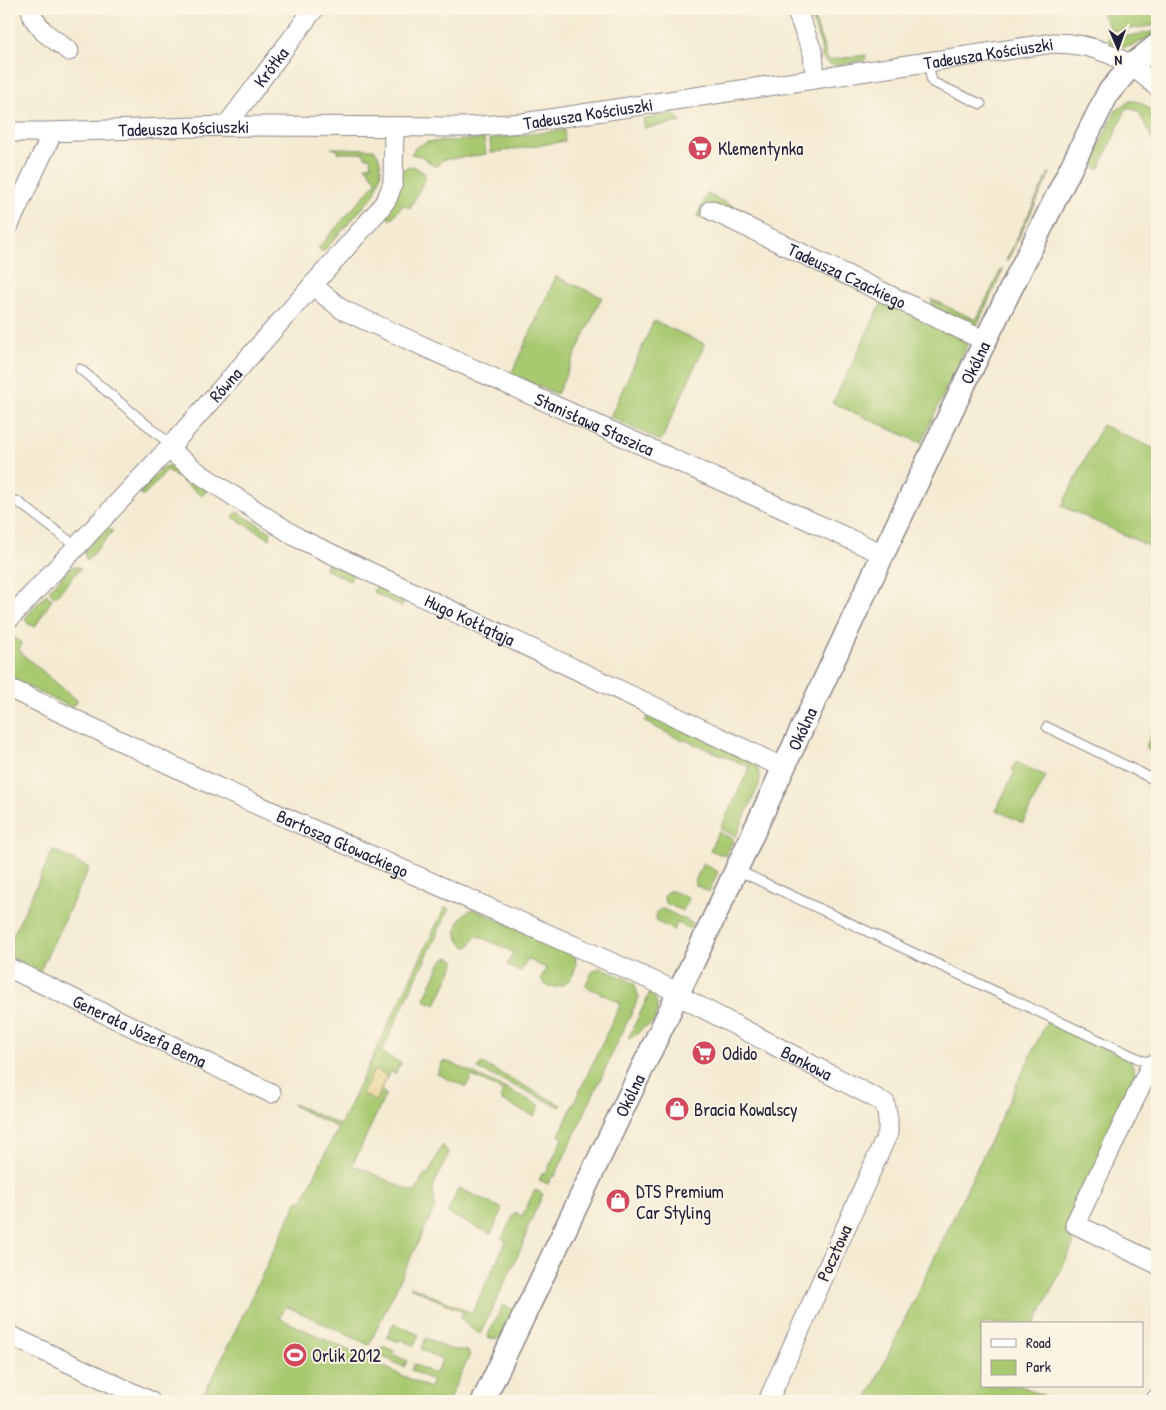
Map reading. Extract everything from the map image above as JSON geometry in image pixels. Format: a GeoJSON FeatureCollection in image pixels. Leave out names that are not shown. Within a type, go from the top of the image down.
{"type":"FeatureCollection","features":[{"type":"Feature","properties":{"kind":"street"},"geometry":{"type":"LineString","coordinates":[[31,9],[33,18],[44,32],[68,51]]}},
{"type":"Feature","properties":{"kind":"street","name":"Krótka"},"geometry":{"type":"LineString","coordinates":[[226,126],[314,9]]}},
{"type":"Feature","properties":{"kind":"street"},"geometry":{"type":"LineString","coordinates":[[796,9],[812,53],[815,78]]}},
{"type":"Feature","properties":{"kind":"street","name":"Tadeusza Kościuszki"},"geometry":{"type":"LineString","coordinates":[[9,132],[226,126],[464,127],[523,122],[1053,43],[1070,43],[1092,47],[1132,65],[1157,87]]}},
{"type":"Feature","properties":{"kind":"street"},"geometry":{"type":"LineString","coordinates":[[1132,65],[1156,46]]}},
{"type":"Feature","properties":{"kind":"street","name":"Okólna"},"geometry":{"type":"LineString","coordinates":[[483,1401],[985,341],[1108,93],[1132,65]]}},
{"type":"Feature","properties":{"kind":"street","name":"Równa"},"geometry":{"type":"LineString","coordinates":[[9,619],[170,447],[379,210],[387,199],[392,183],[394,128]]}},
{"type":"Feature","properties":{"kind":"street"},"geometry":{"type":"LineString","coordinates":[[9,225],[49,140],[49,132]]}},
{"type":"Feature","properties":{"kind":"street","name":"Tadeusza Czackiego"},"geometry":{"type":"LineString","coordinates":[[711,210],[985,341]]}},
{"type":"Feature","properties":{"kind":"street","name":"Stanisława Staszica"},"geometry":{"type":"LineString","coordinates":[[312,285],[344,310],[883,554]]}},
{"type":"Feature","properties":{"kind":"street","name":"Hugo Kołłątaja"},"geometry":{"type":"LineString","coordinates":[[170,447],[211,481],[298,538],[784,768]]}},
{"type":"Feature","properties":{"kind":"street","name":"Bartosza Głowackiego"},"geometry":{"type":"LineString","coordinates":[[9,688],[217,787],[678,992]]}},
{"type":"Feature","properties":{"kind":"street","name":"Generała Józefa Bema"},"geometry":{"type":"LineString","coordinates":[[9,968],[271,1093]]}},
{"type":"Feature","properties":{"kind":"street","name":"Bankowa"},"geometry":{"type":"LineString","coordinates":[[678,992],[687,1000],[885,1104]]}},
{"type":"Feature","properties":{"kind":"street"},"geometry":{"type":"LineString","coordinates":[[1154,1066],[1075,1224],[1157,1264]]}},
{"type":"Feature","properties":{"kind":"street","name":"Pocztowa"},"geometry":{"type":"LineString","coordinates":[[768,1401],[888,1134],[885,1104]]}},
{"type":"Feature","properties":{"kind":"street"},"geometry":{"type":"LineString","coordinates":[[9,1335],[150,1401]]}},
{"type":"Feature","properties":{"kind":"lane"},"geometry":{"type":"LineString","coordinates":[[928,62],[932,82],[980,104]]}},
{"type":"Feature","properties":{"kind":"lane"},"geometry":{"type":"LineString","coordinates":[[80,369],[170,447]]}},
{"type":"Feature","properties":{"kind":"lane"},"geometry":{"type":"LineString","coordinates":[[17,501],[76,546]]}},
{"type":"Feature","properties":{"kind":"lane"},"geometry":{"type":"LineString","coordinates":[[1047,727],[1157,781]]}},
{"type":"Feature","properties":{"kind":"lane"},"geometry":{"type":"LineString","coordinates":[[736,870],[1154,1066]]}},
{"type":"Feature","properties":{"kind":"green space"},"geometry":{"type":"Polygon","coordinates":[[[809,9],[811,9],[828,60],[866,55],[865,60],[837,65],[830,64],[824,60],[809,9]]]}},
{"type":"Feature","properties":{"kind":"green space"},"geometry":{"type":"Polygon","coordinates":[[[1100,9],[1157,9],[1157,25],[1115,31],[1110,29],[1100,9]]]}},
{"type":"Feature","properties":{"kind":"green space"},"geometry":{"type":"Polygon","coordinates":[[[1157,31],[1150,37],[1131,46],[1115,44],[1109,42],[1108,39],[1110,36],[1115,38],[1157,31]]]}},
{"type":"Feature","properties":{"kind":"green space"},"geometry":{"type":"Polygon","coordinates":[[[1130,101],[1144,104],[1154,114],[1157,125],[1157,144],[1155,145],[1139,112],[1127,107],[1099,169],[1090,164],[1116,110],[1130,101]]]}},
{"type":"Feature","properties":{"kind":"green space"},"geometry":{"type":"Polygon","coordinates":[[[673,114],[682,122],[645,128],[643,119],[673,114]]]}},
{"type":"Feature","properties":{"kind":"green space"},"geometry":{"type":"Polygon","coordinates":[[[564,130],[565,141],[491,153],[490,139],[564,130]]]}},
{"type":"Feature","properties":{"kind":"green space"},"geometry":{"type":"Polygon","coordinates":[[[484,139],[486,154],[442,160],[436,167],[421,156],[411,154],[416,147],[427,142],[484,139]]]}},
{"type":"Feature","properties":{"kind":"green space"},"geometry":{"type":"Polygon","coordinates":[[[331,148],[374,149],[380,160],[381,172],[373,196],[323,252],[318,248],[377,181],[365,166],[371,166],[370,157],[365,157],[364,153],[338,153],[338,150],[331,148]]]}},
{"type":"Feature","properties":{"kind":"green space"},"geometry":{"type":"Polygon","coordinates":[[[409,166],[415,167],[424,173],[425,179],[410,208],[403,205],[390,220],[387,214],[402,170],[409,166]]]}},
{"type":"Feature","properties":{"kind":"green space"},"geometry":{"type":"Polygon","coordinates":[[[1049,172],[1050,174],[1006,261],[1049,172]]]}},
{"type":"Feature","properties":{"kind":"green space"},"geometry":{"type":"Polygon","coordinates":[[[707,194],[748,213],[746,218],[710,219],[709,221],[697,216],[707,194]]]}},
{"type":"Feature","properties":{"kind":"green space"},"geometry":{"type":"Polygon","coordinates":[[[1001,270],[1003,270],[977,325],[970,324],[933,307],[931,299],[976,320],[1001,270]]]}},
{"type":"Feature","properties":{"kind":"green space"},"geometry":{"type":"Polygon","coordinates":[[[556,277],[602,297],[557,394],[511,374],[556,277]]]}},
{"type":"Feature","properties":{"kind":"green space"},"geometry":{"type":"Polygon","coordinates":[[[881,300],[963,339],[967,345],[921,443],[833,403],[882,302],[881,300]]]}},
{"type":"Feature","properties":{"kind":"green space"},"geometry":{"type":"Polygon","coordinates":[[[654,321],[705,344],[661,441],[610,417],[654,321]]]}},
{"type":"Feature","properties":{"kind":"green space"},"geometry":{"type":"Polygon","coordinates":[[[1102,425],[1157,450],[1157,550],[1062,506],[1102,425]]]}},
{"type":"Feature","properties":{"kind":"green space"},"geometry":{"type":"Polygon","coordinates":[[[164,467],[179,468],[207,490],[202,496],[167,470],[143,497],[141,489],[164,467]]]}},
{"type":"Feature","properties":{"kind":"green space"},"geometry":{"type":"Polygon","coordinates":[[[236,513],[271,532],[270,539],[233,517],[236,513]]]}},
{"type":"Feature","properties":{"kind":"green space"},"geometry":{"type":"Polygon","coordinates":[[[106,527],[113,531],[87,561],[84,552],[106,527]]]}},
{"type":"Feature","properties":{"kind":"green space"},"geometry":{"type":"Polygon","coordinates":[[[331,564],[353,574],[350,581],[325,569],[326,565],[331,564]]]}},
{"type":"Feature","properties":{"kind":"green space"},"geometry":{"type":"Polygon","coordinates":[[[71,567],[81,568],[55,597],[49,590],[71,567]]]}},
{"type":"Feature","properties":{"kind":"green space"},"geometry":{"type":"Polygon","coordinates":[[[379,587],[402,597],[404,601],[402,607],[373,592],[375,588],[379,587]]]}},
{"type":"Feature","properties":{"kind":"green space"},"geometry":{"type":"Polygon","coordinates":[[[46,594],[52,599],[35,627],[27,623],[25,618],[46,594]]]}},
{"type":"Feature","properties":{"kind":"green space"},"geometry":{"type":"Polygon","coordinates":[[[9,637],[22,643],[19,650],[21,653],[78,701],[71,707],[9,678],[9,637]]]}},
{"type":"Feature","properties":{"kind":"green space"},"geometry":{"type":"Polygon","coordinates":[[[648,715],[656,715],[757,765],[760,778],[759,785],[736,836],[720,829],[750,767],[685,740],[683,741],[645,722],[648,715]]]}},
{"type":"Feature","properties":{"kind":"green space"},"geometry":{"type":"Polygon","coordinates":[[[1157,723],[1157,754],[1145,748],[1157,723]]]}},
{"type":"Feature","properties":{"kind":"green space"},"geometry":{"type":"Polygon","coordinates":[[[1016,762],[1046,776],[1023,823],[996,810],[1015,771],[1012,770],[1016,762]]]}},
{"type":"Feature","properties":{"kind":"green space"},"geometry":{"type":"Polygon","coordinates":[[[718,832],[734,839],[725,856],[710,850],[718,832]]]}},
{"type":"Feature","properties":{"kind":"green space"},"geometry":{"type":"Polygon","coordinates":[[[53,850],[89,868],[40,971],[9,956],[9,944],[53,850]]]}},
{"type":"Feature","properties":{"kind":"green space"},"geometry":{"type":"Polygon","coordinates":[[[703,863],[718,872],[709,892],[694,884],[703,863]]]}},
{"type":"Feature","properties":{"kind":"green space"},"geometry":{"type":"Polygon","coordinates":[[[668,891],[689,898],[683,911],[665,903],[664,896],[668,891]]]}},
{"type":"Feature","properties":{"kind":"green space"},"geometry":{"type":"Polygon","coordinates":[[[445,907],[449,909],[381,1053],[401,1063],[395,1074],[390,1071],[381,1091],[386,1094],[352,1166],[415,1193],[424,1174],[428,1175],[442,1145],[449,1153],[433,1187],[435,1207],[369,1345],[286,1306],[279,1318],[429,1388],[433,1381],[411,1370],[414,1364],[435,1374],[442,1360],[421,1349],[426,1338],[449,1349],[468,1351],[470,1355],[448,1401],[240,1401],[224,1394],[215,1397],[213,1401],[198,1401],[212,1379],[298,1200],[302,1201],[338,1128],[292,1105],[296,1105],[340,1125],[445,907]]]}},
{"type":"Feature","properties":{"kind":"green space"},"geometry":{"type":"Polygon","coordinates":[[[474,909],[575,956],[576,964],[571,978],[559,987],[553,987],[541,980],[546,968],[527,959],[521,971],[517,971],[507,965],[513,952],[476,935],[470,946],[467,947],[461,944],[458,939],[457,927],[463,915],[474,909]]]}},
{"type":"Feature","properties":{"kind":"green space"},"geometry":{"type":"Polygon","coordinates":[[[663,909],[694,924],[691,929],[677,923],[674,930],[657,922],[657,914],[663,909]]]}},
{"type":"Feature","properties":{"kind":"green space"},"geometry":{"type":"Polygon","coordinates":[[[449,957],[455,960],[455,963],[436,1005],[426,1001],[425,997],[441,962],[449,957]]]}},
{"type":"Feature","properties":{"kind":"green space"},"geometry":{"type":"Polygon","coordinates":[[[601,967],[634,983],[639,997],[555,1176],[552,1176],[548,1184],[539,1180],[543,1172],[546,1173],[563,1138],[559,1135],[621,1003],[585,986],[592,972],[601,967]]]}},
{"type":"Feature","properties":{"kind":"green space"},"geometry":{"type":"Polygon","coordinates":[[[650,992],[657,1003],[656,1017],[651,1024],[628,1039],[650,992]]]}},
{"type":"Feature","properties":{"kind":"green space"},"geometry":{"type":"Polygon","coordinates":[[[1047,1021],[1130,1060],[1135,1076],[1133,1092],[1066,1232],[1074,1243],[1036,1322],[981,1322],[981,1388],[1026,1388],[1055,1401],[866,1401],[1047,1021]]]}},
{"type":"Feature","properties":{"kind":"green space"},"geometry":{"type":"Polygon","coordinates":[[[443,1061],[540,1105],[534,1116],[502,1101],[500,1098],[503,1091],[472,1076],[466,1087],[437,1074],[443,1061]]]}},
{"type":"Feature","properties":{"kind":"green space"},"geometry":{"type":"Polygon","coordinates":[[[481,1063],[561,1105],[560,1107],[478,1069],[481,1063]]]}},
{"type":"Feature","properties":{"kind":"green space"},"geometry":{"type":"Polygon","coordinates":[[[459,1188],[501,1208],[501,1213],[491,1234],[447,1213],[459,1188]]]}},
{"type":"Feature","properties":{"kind":"green space"},"geometry":{"type":"Polygon","coordinates":[[[535,1190],[543,1194],[527,1229],[525,1240],[480,1334],[470,1328],[461,1318],[463,1312],[410,1287],[472,1313],[506,1241],[502,1238],[515,1213],[522,1216],[535,1190]]]}},
{"type":"Feature","properties":{"kind":"green space"},"geometry":{"type":"Polygon","coordinates":[[[503,1305],[514,1310],[502,1337],[496,1339],[487,1337],[503,1305]]]}},
{"type":"Feature","properties":{"kind":"green space"},"geometry":{"type":"Polygon","coordinates":[[[394,1323],[419,1335],[414,1346],[400,1339],[399,1342],[387,1337],[394,1323]]]}},
{"type":"Feature","properties":{"kind":"green space"},"geometry":{"type":"Polygon","coordinates":[[[383,1346],[394,1351],[393,1354],[407,1361],[404,1367],[379,1355],[383,1346]]]}},
{"type":"Feature","properties":{"kind":"sand"},"geometry":{"type":"Polygon","coordinates":[[[374,1070],[387,1076],[376,1101],[362,1094],[374,1070]]]}},
{"type":"Feature","properties":{"kind":"place","name":"Klementynka"},"geometry":{"type":"Point","coordinates":[700,148]}},
{"type":"Feature","properties":{"kind":"place","name":"Odido"},"geometry":{"type":"Point","coordinates":[704,1053]}},
{"type":"Feature","properties":{"kind":"place","name":"Bracia Kowalscy"},"geometry":{"type":"Point","coordinates":[677,1109]}},
{"type":"Feature","properties":{"kind":"place","name":"DTS Premium Car Styling"},"geometry":{"type":"Point","coordinates":[618,1201]}},
{"type":"Feature","properties":{"kind":"place","name":"Orlik 2012"},"geometry":{"type":"Point","coordinates":[295,1355]}}]}
